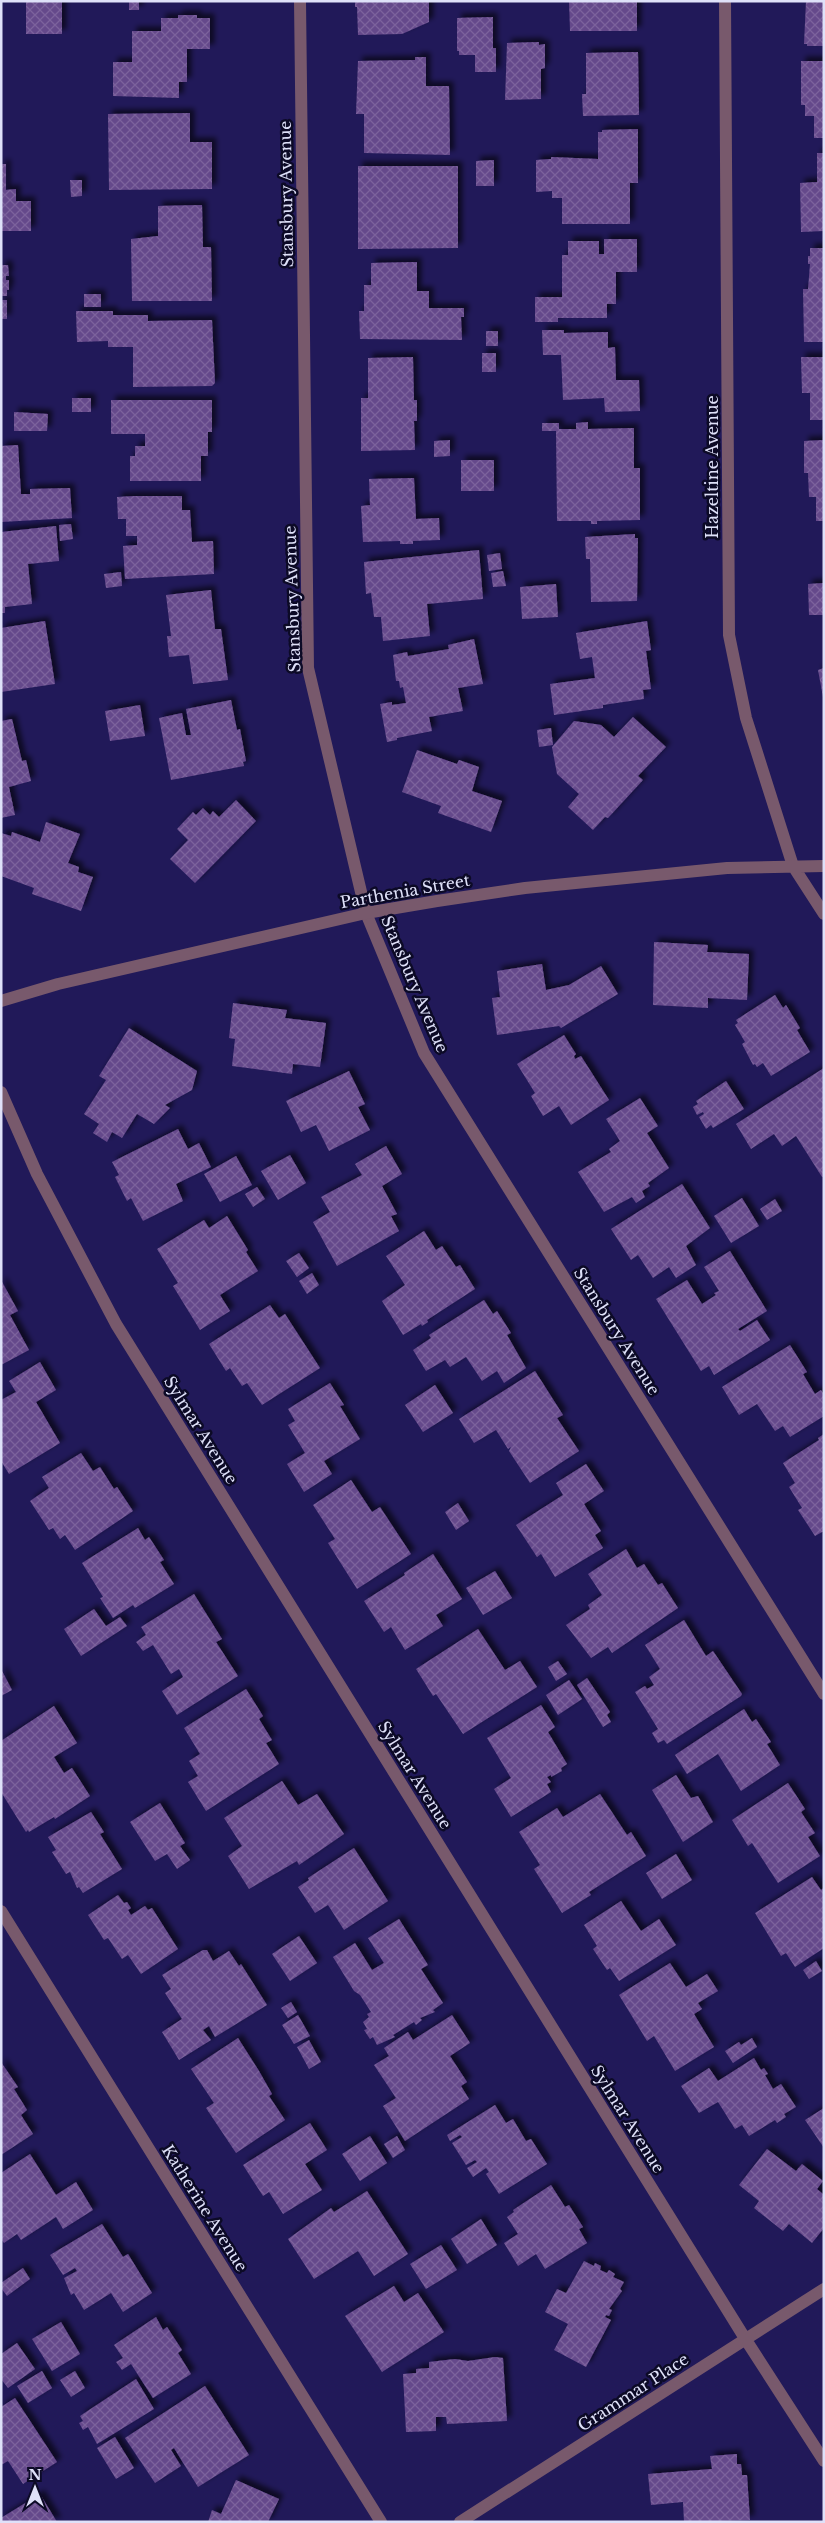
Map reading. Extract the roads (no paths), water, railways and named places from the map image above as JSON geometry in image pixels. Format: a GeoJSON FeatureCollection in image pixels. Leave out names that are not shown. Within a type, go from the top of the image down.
{"type":"FeatureCollection","features":[{"type":"Feature","properties":{"kind":"street","name":"Stansbury Avenue"},"geometry":{"type":"LineString","coordinates":[[300,1],[308,668],[366,913],[424,1053],[824,1694]]}},
{"type":"Feature","properties":{"kind":"street","name":"Hazeltine Avenue"},"geometry":{"type":"LineString","coordinates":[[725,1],[729,635],[746,718],[793,866],[824,914]]}},
{"type":"Feature","properties":{"kind":"street","name":"Parthenia Street"},"geometry":{"type":"LineString","coordinates":[[1,1002],[58,984],[366,913],[525,888],[727,868],[824,866]]}},
{"type":"Feature","properties":{"kind":"street","name":"Sylmar Avenue"},"geometry":{"type":"LineString","coordinates":[[1,1092],[37,1174],[116,1324],[746,2340],[824,2461]]}},
{"type":"Feature","properties":{"kind":"street","name":"Katherine Avenue"},"geometry":{"type":"LineString","coordinates":[[1,1911],[381,2522]]}},
{"type":"Feature","properties":{"kind":"street","name":"Grammar Place"},"geometry":{"type":"LineString","coordinates":[[460,2522],[824,2290]]}}]}
